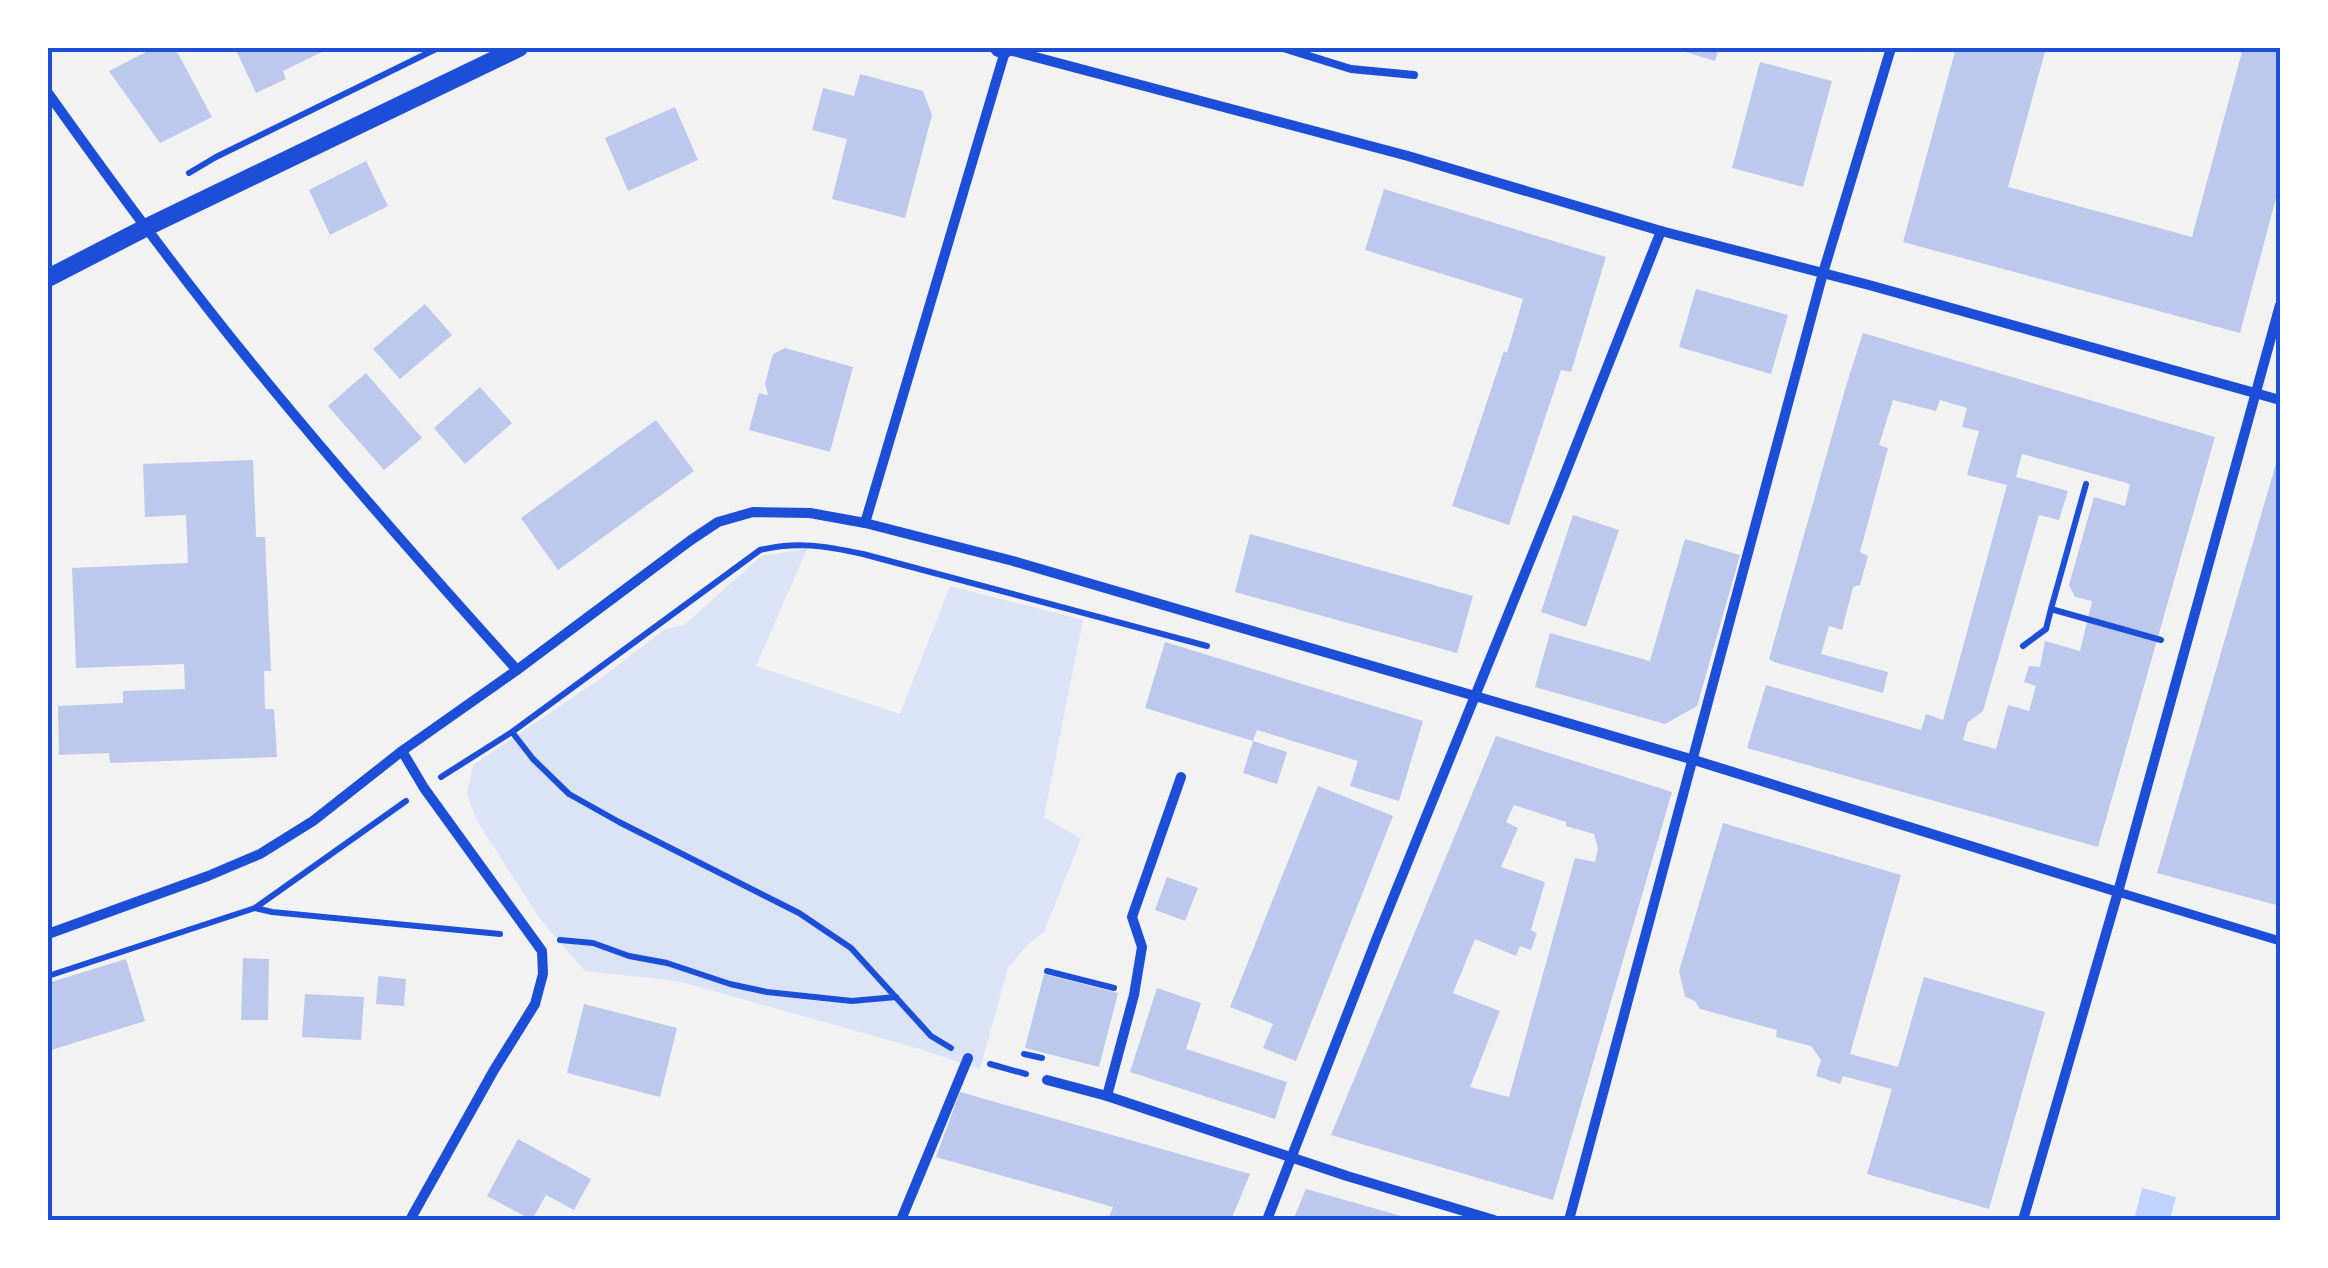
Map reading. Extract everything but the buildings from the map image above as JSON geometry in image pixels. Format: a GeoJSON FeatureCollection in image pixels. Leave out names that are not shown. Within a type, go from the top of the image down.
{"type":"FeatureCollection","features":[{"type":"Feature","properties":{"kind":"street"},"geometry":{"type":"LineString","coordinates":[[48,278],[488,54],[519,48]]}},
{"type":"Feature","properties":{"kind":"street"},"geometry":{"type":"LineString","coordinates":[[865,522],[1003,48],[1408,156],[1661,231],[2280,400]]}},
{"type":"Feature","properties":{"kind":"street"},"geometry":{"type":"LineString","coordinates":[[1569,1220],[1823,274],[1891,48]]}},
{"type":"Feature","properties":{"kind":"street"},"geometry":{"type":"LineString","coordinates":[[48,93],[145,228],[247,358],[396,536],[517,670]]}},
{"type":"Feature","properties":{"kind":"street"},"geometry":{"type":"LineString","coordinates":[[1268,1220],[1376,940],[1661,231]]}},
{"type":"Feature","properties":{"kind":"street"},"geometry":{"type":"LineString","coordinates":[[2024,1220],[2280,305]]}},
{"type":"Feature","properties":{"kind":"street"},"geometry":{"type":"LineString","coordinates":[[48,934],[260,854],[312,821],[718,522],[753,512],[810,513],[865,522],[1013,562],[1694,760],[2280,941]]}},
{"type":"Feature","properties":{"kind":"street"},"geometry":{"type":"LineString","coordinates":[[402,751],[424,788],[542,950],[544,974],[536,1004],[494,1070],[410,1220]]}},
{"type":"Feature","properties":{"kind":"street"},"geometry":{"type":"LineString","coordinates":[[1107,1096],[1134,996],[1142,947],[1132,916],[1181,777]]}},
{"type":"Feature","properties":{"kind":"street"},"geometry":{"type":"LineString","coordinates":[[901,1220],[968,1058]]}},
{"type":"Feature","properties":{"kind":"street"},"geometry":{"type":"LineString","coordinates":[[1046,1080],[1494,1220]]}},
{"type":"Feature","properties":{"kind":"lane"},"geometry":{"type":"LineString","coordinates":[[1283,48],[1351,69],[1414,75]]}},
{"type":"Feature","properties":{"kind":"path"},"geometry":{"type":"LineString","coordinates":[[2023,646],[2046,629],[2086,484]]}},
{"type":"Feature","properties":{"kind":"path"},"geometry":{"type":"LineString","coordinates":[[48,976],[254,908],[424,788],[512,732],[760,550],[782,545],[820,545],[862,554],[1212,647]]}},
{"type":"Feature","properties":{"kind":"path"},"geometry":{"type":"LineString","coordinates":[[2051,609],[2162,640]]}},
{"type":"Feature","properties":{"kind":"path"},"geometry":{"type":"LineString","coordinates":[[512,732],[533,759],[570,794],[799,913],[852,948],[931,1036],[968,1058],[1046,1080]]}},
{"type":"Feature","properties":{"kind":"path"},"geometry":{"type":"LineString","coordinates":[[254,908],[494,932],[542,950],[554,940],[593,944],[767,992],[852,1001],[896,997]]}},
{"type":"Feature","properties":{"kind":"path"},"geometry":{"type":"LineString","coordinates":[[1047,971],[1121,990]]}},
{"type":"Feature","properties":{"kind":"path"},"geometry":{"type":"LineString","coordinates":[[1024,1054],[1042,1058]]}},
{"type":"Feature","properties":{"kind":"shaded area"},"geometry":{"type":"Polygon","coordinates":[[[807,549],[756,666],[900,714],[950,586],[1083,620],[1044,817],[1081,839],[1044,932],[1008,968],[980,1069],[678,981],[585,971],[540,919],[477,821],[467,794],[473,765],[600,679],[665,629],[684,625],[761,556],[807,549]]]}},
{"type":"Feature","properties":{"kind":"water"},"geometry":{"type":"Polygon","coordinates":[[[2142,1188],[2176,1197],[2170,1220],[2134,1220],[2142,1188]]]}}]}
